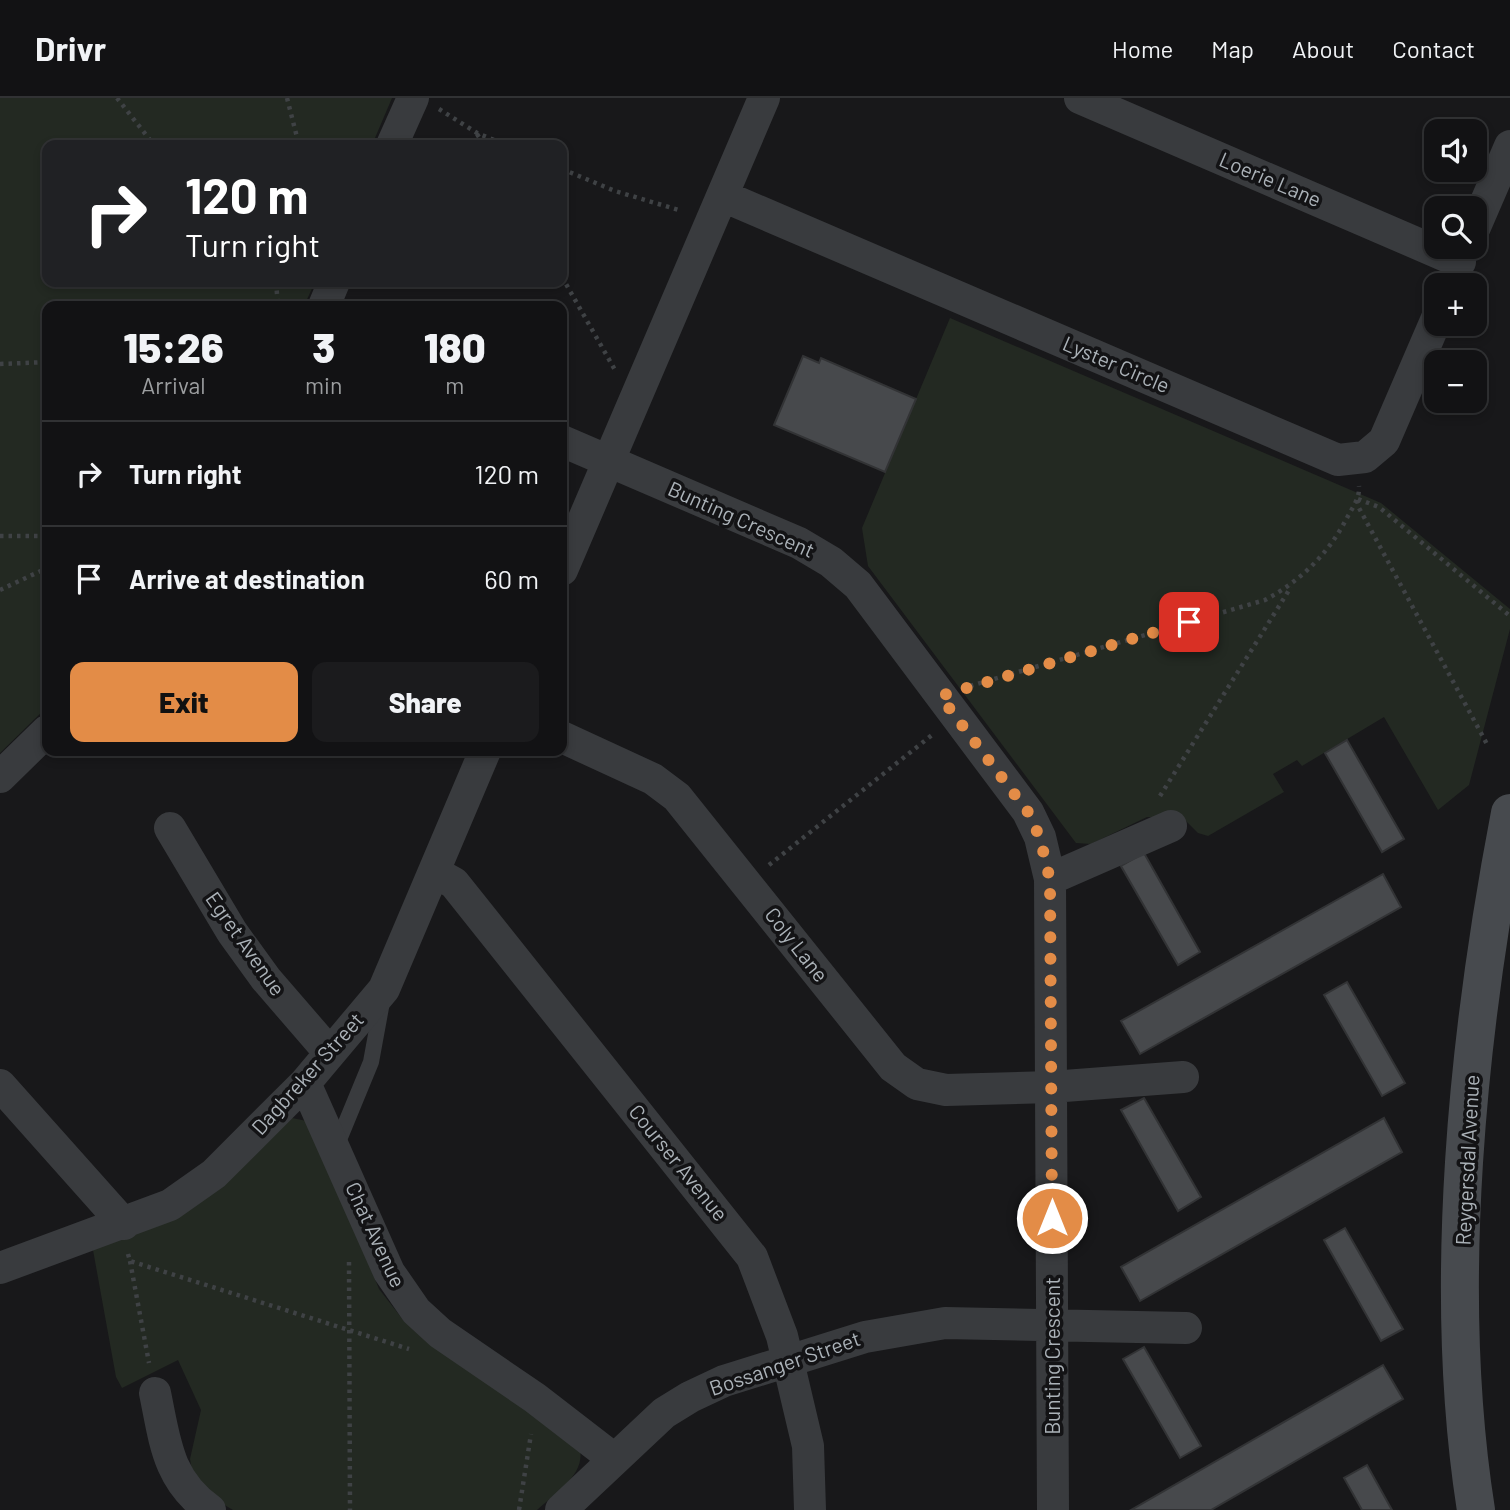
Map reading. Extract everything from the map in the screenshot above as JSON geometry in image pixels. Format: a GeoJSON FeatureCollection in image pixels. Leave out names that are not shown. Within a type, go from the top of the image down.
{"type":"FeatureCollection","features":[{"type":"Feature","properties":{"kind":"main road","name":"Reygersdal Avenue"},"geometry":{"type":"LineString","coordinates":[[1476,1510],[1467,1455],[1464,1381],[1466,1164],[1476,1034],[1493,905],[1510,813]]}},
{"type":"Feature","properties":{"kind":"street"},"geometry":{"type":"LineString","coordinates":[[567,558],[764,98]]}},
{"type":"Feature","properties":{"kind":"street","name":"Loerie Lane"},"geometry":{"type":"LineString","coordinates":[[1080,98],[1459,265]]}},
{"type":"Feature","properties":{"kind":"street"},"geometry":{"type":"LineString","coordinates":[[395,140],[420,101]]}},
{"type":"Feature","properties":{"kind":"street"},"geometry":{"type":"LineString","coordinates":[[1487,199],[1510,146]]}},
{"type":"Feature","properties":{"kind":"street","name":"Lyster Circle"},"geometry":{"type":"LineString","coordinates":[[718,208],[1328,457],[1358,460]]}},
{"type":"Feature","properties":{"kind":"street"},"geometry":{"type":"LineString","coordinates":[[1358,460],[1373,453],[1384,441],[1429,336]]}},
{"type":"Feature","properties":{"kind":"street","name":"Bunting Crescent"},"geometry":{"type":"LineString","coordinates":[[567,444],[799,543],[831,562],[858,585],[1028,812],[1040,838],[1050,880],[1053,1510]]}},
{"type":"Feature","properties":{"kind":"street"},"geometry":{"type":"LineString","coordinates":[[0,777],[42,736]]}},
{"type":"Feature","properties":{"kind":"street","name":"Coly Lane"},"geometry":{"type":"LineString","coordinates":[[567,739],[666,787],[687,808],[904,1077],[924,1087],[946,1090],[1051,1087],[1183,1077]]}},
{"type":"Feature","properties":{"kind":"street","name":"Dagbreker Street"},"geometry":{"type":"LineString","coordinates":[[0,1268],[170,1205],[193,1191],[305,1083],[384,989],[483,756]]}},
{"type":"Feature","properties":{"kind":"street"},"geometry":{"type":"LineString","coordinates":[[1050,880],[1171,826]]}},
{"type":"Feature","properties":{"kind":"street","name":"Egret Avenue"},"geometry":{"type":"LineString","coordinates":[[170,828],[232,932],[265,979],[330,1054]]}},
{"type":"Feature","properties":{"kind":"street","name":"Courser Avenue"},"geometry":{"type":"LineString","coordinates":[[434,872],[454,883],[745,1246],[782,1336],[808,1446],[810,1510]]}},
{"type":"Feature","properties":{"kind":"street","name":"Chat Avenue"},"geometry":{"type":"LineString","coordinates":[[305,1083],[336,1147],[389,1272],[401,1293],[440,1333],[535,1398],[614,1459]]}},
{"type":"Feature","properties":{"kind":"street"},"geometry":{"type":"LineString","coordinates":[[0,1085],[124,1224]]}},
{"type":"Feature","properties":{"kind":"street","name":"Bossanger Street"},"geometry":{"type":"LineString","coordinates":[[561,1510],[664,1413],[690,1397],[724,1381],[865,1337],[945,1323],[1186,1328]]}},
{"type":"Feature","properties":{"kind":"street"},"geometry":{"type":"LineString","coordinates":[[155,1393],[170,1464],[190,1492],[211,1510]]}},
{"type":"Feature","properties":{"kind":"lane"},"geometry":{"type":"LineString","coordinates":[[336,1147],[371,1062],[384,989]]}},
{"type":"Feature","properties":{"kind":"path"},"geometry":{"type":"LineString","coordinates":[[117,98],[150,140]]}},
{"type":"Feature","properties":{"kind":"path"},"geometry":{"type":"LineString","coordinates":[[287,98],[298,140]]}},
{"type":"Feature","properties":{"kind":"path"},"geometry":{"type":"LineString","coordinates":[[420,101],[494,140]]}},
{"type":"Feature","properties":{"kind":"path"},"geometry":{"type":"LineString","coordinates":[[477,133],[481,140]]}},
{"type":"Feature","properties":{"kind":"path"},"geometry":{"type":"LineString","coordinates":[[567,171],[615,191],[718,208]]}},
{"type":"Feature","properties":{"kind":"path"},"geometry":{"type":"LineString","coordinates":[[567,285],[633,403]]}},
{"type":"Feature","properties":{"kind":"path"},"geometry":{"type":"LineString","coordinates":[[0,365],[42,362]]}},
{"type":"Feature","properties":{"kind":"path"},"geometry":{"type":"LineString","coordinates":[[1131,844],[1291,586],[1331,544],[1360,492],[1358,460]]}},
{"type":"Feature","properties":{"kind":"path"},"geometry":{"type":"LineString","coordinates":[[1357,499],[1379,507],[1510,616]]}},
{"type":"Feature","properties":{"kind":"path"},"geometry":{"type":"LineString","coordinates":[[1357,499],[1359,508],[1488,746]]}},
{"type":"Feature","properties":{"kind":"path"},"geometry":{"type":"LineString","coordinates":[[0,536],[42,536]]}},
{"type":"Feature","properties":{"kind":"path"},"geometry":{"type":"LineString","coordinates":[[0,590],[42,570]]}},
{"type":"Feature","properties":{"kind":"path"},"geometry":{"type":"LineString","coordinates":[[747,883],[947,706],[1265,600],[1291,586]]}},
{"type":"Feature","properties":{"kind":"path"},"geometry":{"type":"LineString","coordinates":[[124,1224],[155,1393]]}},
{"type":"Feature","properties":{"kind":"path"},"geometry":{"type":"LineString","coordinates":[[349,1252],[350,1510]]}},
{"type":"Feature","properties":{"kind":"path"},"geometry":{"type":"LineString","coordinates":[[131,1261],[351,1328],[416,1352]]}},
{"type":"Feature","properties":{"kind":"path"},"geometry":{"type":"LineString","coordinates":[[519,1510],[535,1398]]}},
{"type":"Feature","properties":{"kind":"shaded area"},"geometry":{"type":"Polygon","coordinates":[[[0,98],[392,98],[374,140],[42,140],[42,287],[313,287],[306,301],[42,301],[42,712],[0,753],[0,98]]]}},
{"type":"Feature","properties":{"kind":"shaded area"},"geometry":{"type":"Polygon","coordinates":[[[950,318],[1381,503],[1510,609],[1510,629],[1469,785],[1438,810],[1384,717],[1302,766],[1297,760],[1273,774],[1284,792],[1208,836],[1198,833],[1182,817],[1147,817],[1091,844],[1076,843],[868,566],[862,528],[950,318]]]}},
{"type":"Feature","properties":{"kind":"shaded area"},"geometry":{"type":"Polygon","coordinates":[[[292,1118],[307,1121],[313,1127],[379,1289],[404,1321],[571,1439],[580,1450],[578,1468],[573,1476],[537,1510],[233,1510],[211,1497],[192,1470],[190,1459],[201,1410],[178,1360],[122,1388],[116,1377],[93,1250],[292,1118]]]}},
{"type":"Feature","properties":{"kind":"building"},"geometry":{"type":"Polygon","coordinates":[[[803,356],[819,363],[821,358],[916,399],[885,472],[774,425],[803,356]]]}},
{"type":"Feature","properties":{"kind":"building"},"geometry":{"type":"Polygon","coordinates":[[[1347,740],[1404,839],[1382,852],[1325,753],[1347,740]]]}},
{"type":"Feature","properties":{"kind":"building"},"geometry":{"type":"Polygon","coordinates":[[[1144,853],[1200,952],[1178,965],[1121,866],[1144,853]]]}},
{"type":"Feature","properties":{"kind":"building"},"geometry":{"type":"Polygon","coordinates":[[[1383,874],[1401,907],[1140,1054],[1121,1021],[1383,874]]]}},
{"type":"Feature","properties":{"kind":"building"},"geometry":{"type":"Polygon","coordinates":[[[1347,982],[1405,1083],[1382,1096],[1324,995],[1347,982]]]}},
{"type":"Feature","properties":{"kind":"building"},"geometry":{"type":"Polygon","coordinates":[[[1144,1098],[1201,1197],[1178,1211],[1121,1110],[1144,1098]]]}},
{"type":"Feature","properties":{"kind":"building"},"geometry":{"type":"Polygon","coordinates":[[[1384,1118],[1402,1152],[1140,1301],[1121,1267],[1384,1118]]]}},
{"type":"Feature","properties":{"kind":"building"},"geometry":{"type":"Polygon","coordinates":[[[1345,1228],[1403,1329],[1381,1341],[1324,1240],[1345,1228]]]}},
{"type":"Feature","properties":{"kind":"building"},"geometry":{"type":"Polygon","coordinates":[[[1144,1347],[1201,1446],[1180,1458],[1123,1359],[1144,1347]]]}},
{"type":"Feature","properties":{"kind":"building"},"geometry":{"type":"Polygon","coordinates":[[[1383,1365],[1403,1399],[1211,1510],[1131,1510],[1383,1365]]]}},
{"type":"Feature","properties":{"kind":"building"},"geometry":{"type":"Polygon","coordinates":[[[1367,1465],[1392,1510],[1362,1510],[1344,1478],[1367,1465]]]}},
{"type":"Feature","properties":{"kind":"route"},"geometry":{"type":"LineString","coordinates":[[1052,1218],[1050,880],[1046,858],[1028,812],[940,696],[1189,622]]}}]}
